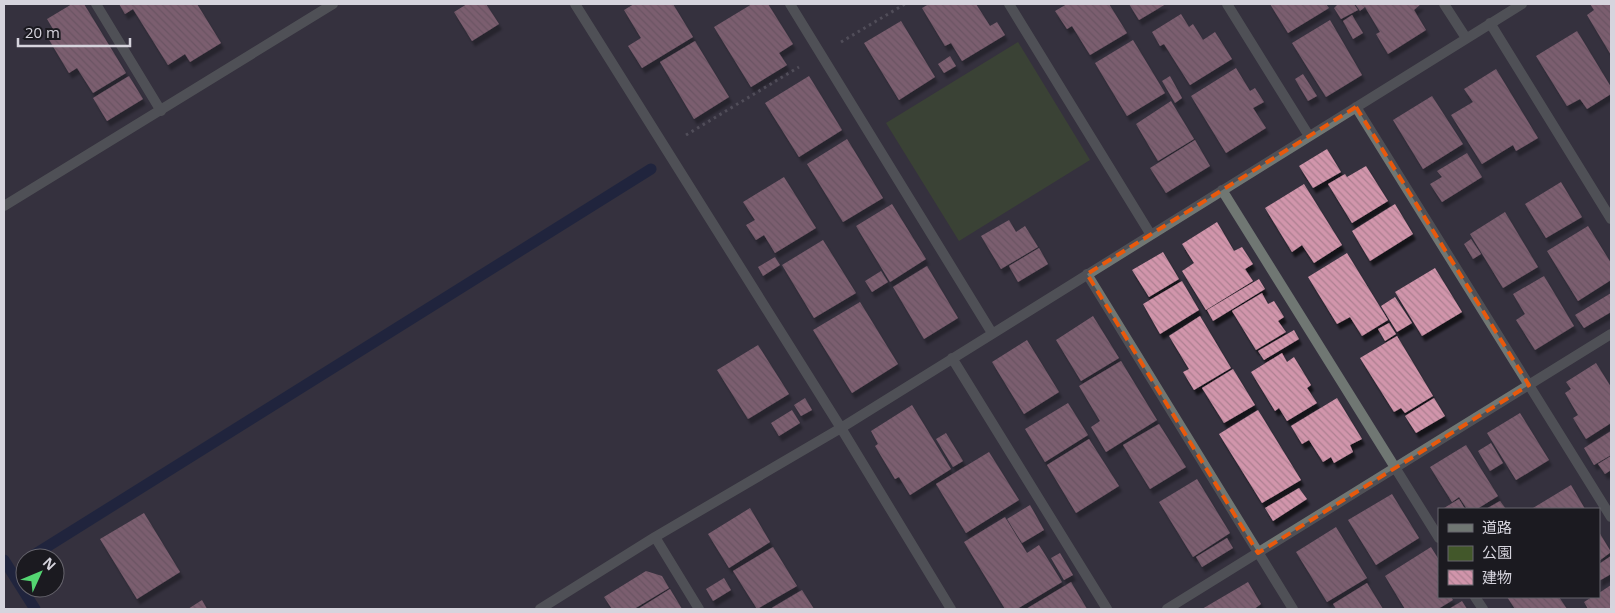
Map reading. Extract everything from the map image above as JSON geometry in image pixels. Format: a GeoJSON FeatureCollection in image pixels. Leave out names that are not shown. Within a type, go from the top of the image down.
{"type":"FeatureCollection","features":[{"type":"Feature","properties":{"kind":"street"},"geometry":{"type":"LineString","coordinates":[[96,4],[161,110]]}},
{"type":"Feature","properties":{"kind":"street"},"geometry":{"type":"LineString","coordinates":[[4,206],[333,4]]}},
{"type":"Feature","properties":{"kind":"street"},"geometry":{"type":"LineString","coordinates":[[575,4],[841,428],[951,609]]}},
{"type":"Feature","properties":{"kind":"street"},"geometry":{"type":"LineString","coordinates":[[790,4],[992,333]]}},
{"type":"Feature","properties":{"kind":"street"},"geometry":{"type":"LineString","coordinates":[[1009,4],[1151,235]]}},
{"type":"Feature","properties":{"kind":"street"},"geometry":{"type":"LineString","coordinates":[[1227,4],[1309,136]]}},
{"type":"Feature","properties":{"kind":"street"},"geometry":{"type":"LineString","coordinates":[[1444,4],[1466,38]]}},
{"type":"Feature","properties":{"kind":"street"},"geometry":{"type":"LineString","coordinates":[[540,609],[655,537],[841,428],[1522,4]]}},
{"type":"Feature","properties":{"kind":"street"},"geometry":{"type":"LineString","coordinates":[[1490,23],[1611,219]]}},
{"type":"Feature","properties":{"kind":"street"},"geometry":{"type":"LineString","coordinates":[[1356,107],[1611,517]]}},
{"type":"Feature","properties":{"kind":"street"},"geometry":{"type":"LineString","coordinates":[[1222,190],[1438,536]]}},
{"type":"Feature","properties":{"kind":"street"},"geometry":{"type":"LineString","coordinates":[[1087,274],[1294,609]]}},
{"type":"Feature","properties":{"kind":"street"},"geometry":{"type":"LineString","coordinates":[[1167,609],[1611,334]]}},
{"type":"Feature","properties":{"kind":"street"},"geometry":{"type":"LineString","coordinates":[[952,358],[1107,609]]}},
{"type":"Feature","properties":{"kind":"street"},"geometry":{"type":"LineString","coordinates":[[655,537],[699,609]]}},
{"type":"Feature","properties":{"kind":"street"},"geometry":{"type":"LineString","coordinates":[[1476,598],[1483,609]]}},
{"type":"Feature","properties":{"kind":"path"},"geometry":{"type":"LineString","coordinates":[[665,148],[905,4]]}},
{"type":"Feature","properties":{"kind":"highlighted area"},"geometry":{"type":"Polygon","coordinates":[[[1356,107],[1529,385],[1258,553],[1087,274],[1356,107]]]}},
{"type":"Feature","properties":{"kind":"green space"},"geometry":{"type":"Polygon","coordinates":[[[1018,42],[1090,160],[959,241],[886,123],[1018,42]]]}},
{"type":"Feature","properties":{"kind":"building"},"geometry":{"type":"Polygon","coordinates":[[[72,4],[84,4],[126,73],[93,93],[77,68],[69,73],[48,38],[56,34],[47,19],[72,4]]]}},
{"type":"Feature","properties":{"kind":"building"},"geometry":{"type":"Polygon","coordinates":[[[119,4],[197,4],[221,43],[190,62],[185,54],[168,65],[133,9],[125,14],[119,4]]]}},
{"type":"Feature","properties":{"kind":"building"},"geometry":{"type":"Polygon","coordinates":[[[467,4],[486,4],[499,24],[472,41],[454,12],[467,4]]]}},
{"type":"Feature","properties":{"kind":"building"},"geometry":{"type":"Polygon","coordinates":[[[634,4],[673,4],[693,37],[642,68],[628,46],[641,38],[624,10],[634,4]]]}},
{"type":"Feature","properties":{"kind":"building"},"geometry":{"type":"Polygon","coordinates":[[[752,4],[768,4],[793,44],[779,53],[787,65],[751,87],[714,27],[752,4]]]}},
{"type":"Feature","properties":{"kind":"building"},"geometry":{"type":"Polygon","coordinates":[[[929,4],[976,4],[990,26],[997,22],[1005,35],[962,61],[951,43],[945,46],[922,8],[929,4]]]}},
{"type":"Feature","properties":{"kind":"building"},"geometry":{"type":"Polygon","coordinates":[[[1067,4],[1109,4],[1127,33],[1090,55],[1072,26],[1067,29],[1055,11],[1067,4]]]}},
{"type":"Feature","properties":{"kind":"building"},"geometry":{"type":"Polygon","coordinates":[[[1129,4],[1166,4],[1139,20],[1129,4]]]}},
{"type":"Feature","properties":{"kind":"building"},"geometry":{"type":"Polygon","coordinates":[[[1270,4],[1326,4],[1329,8],[1288,33],[1270,4]]]}},
{"type":"Feature","properties":{"kind":"building"},"geometry":{"type":"Polygon","coordinates":[[[1338,4],[1354,4],[1358,10],[1341,19],[1334,8],[1338,4]]]}},
{"type":"Feature","properties":{"kind":"building"},"geometry":{"type":"Polygon","coordinates":[[[1355,4],[1421,4],[1414,10],[1426,30],[1388,54],[1376,34],[1380,32],[1365,7],[1360,11],[1355,4]]]}},
{"type":"Feature","properties":{"kind":"building"},"geometry":{"type":"Polygon","coordinates":[[[1590,4],[1611,4],[1611,55],[1587,15],[1594,10],[1590,4]]]}},
{"type":"Feature","properties":{"kind":"building"},"geometry":{"type":"Polygon","coordinates":[[[1181,14],[1189,27],[1193,24],[1203,40],[1215,32],[1232,59],[1190,85],[1164,44],[1160,46],[1152,32],[1181,14]]]}},
{"type":"Feature","properties":{"kind":"building"},"geometry":{"type":"Polygon","coordinates":[[[1352,15],[1363,33],[1353,39],[1343,21],[1352,15]]]}},
{"type":"Feature","properties":{"kind":"building"},"geometry":{"type":"Polygon","coordinates":[[[1330,20],[1362,75],[1326,97],[1292,43],[1330,20]]]}},
{"type":"Feature","properties":{"kind":"building"},"geometry":{"type":"Polygon","coordinates":[[[901,21],[935,77],[899,100],[864,43],[901,21]]]}},
{"type":"Feature","properties":{"kind":"building"},"geometry":{"type":"Polygon","coordinates":[[[1577,31],[1611,87],[1611,94],[1587,109],[1580,99],[1567,106],[1536,56],[1577,31]]]}},
{"type":"Feature","properties":{"kind":"building"},"geometry":{"type":"Polygon","coordinates":[[[1133,40],[1165,93],[1127,116],[1095,63],[1133,40]]]}},
{"type":"Feature","properties":{"kind":"building"},"geometry":{"type":"Polygon","coordinates":[[[695,41],[729,97],[694,119],[660,62],[695,41]]]}},
{"type":"Feature","properties":{"kind":"building"},"geometry":{"type":"Polygon","coordinates":[[[950,56],[956,66],[944,73],[938,64],[950,56]]]}},
{"type":"Feature","properties":{"kind":"building"},"geometry":{"type":"Polygon","coordinates":[[[1236,68],[1250,91],[1255,88],[1264,102],[1253,108],[1266,128],[1226,153],[1191,96],[1236,68]]]}},
{"type":"Feature","properties":{"kind":"building"},"geometry":{"type":"Polygon","coordinates":[[[1496,69],[1538,138],[1516,151],[1513,145],[1482,164],[1451,115],[1473,102],[1464,89],[1496,69]]]}},
{"type":"Feature","properties":{"kind":"building"},"geometry":{"type":"Polygon","coordinates":[[[1303,74],[1317,96],[1308,101],[1295,79],[1303,74]]]}},
{"type":"Feature","properties":{"kind":"building"},"geometry":{"type":"Polygon","coordinates":[[[129,76],[143,99],[107,121],[93,98],[129,76]]]}},
{"type":"Feature","properties":{"kind":"building"},"geometry":{"type":"Polygon","coordinates":[[[809,76],[842,130],[799,157],[765,103],[809,76]]]}},
{"type":"Feature","properties":{"kind":"building"},"geometry":{"type":"Polygon","coordinates":[[[1170,76],[1182,98],[1175,103],[1162,81],[1170,76]]]}},
{"type":"Feature","properties":{"kind":"building"},"geometry":{"type":"Polygon","coordinates":[[[1432,96],[1463,144],[1423,169],[1393,120],[1432,96]]]}},
{"type":"Feature","properties":{"kind":"building"},"geometry":{"type":"Polygon","coordinates":[[[1171,101],[1194,139],[1158,161],[1136,124],[1171,101]]]}},
{"type":"Feature","properties":{"kind":"building"},"geometry":{"type":"Polygon","coordinates":[[[847,139],[883,198],[843,222],[807,164],[847,139]]]}},
{"type":"Feature","properties":{"kind":"building"},"geometry":{"type":"Polygon","coordinates":[[[1195,140],[1210,166],[1166,193],[1150,168],[1195,140]]]}},
{"type":"Feature","properties":{"kind":"building"},"geometry":{"type":"Polygon","coordinates":[[[1327,149],[1341,172],[1313,188],[1299,166],[1327,149]]]}},
{"type":"Feature","properties":{"kind":"building"},"geometry":{"type":"Polygon","coordinates":[[[1467,153],[1482,177],[1442,202],[1430,184],[1442,177],[1437,171],[1467,153]]]}},
{"type":"Feature","properties":{"kind":"building"},"geometry":{"type":"Polygon","coordinates":[[[1366,166],[1388,201],[1352,223],[1328,184],[1345,174],[1347,177],[1366,166]]]}},
{"type":"Feature","properties":{"kind":"building"},"geometry":{"type":"Polygon","coordinates":[[[784,177],[816,228],[775,253],[764,235],[756,240],[746,225],[755,220],[743,202],[784,177]]]}},
{"type":"Feature","properties":{"kind":"building"},"geometry":{"type":"Polygon","coordinates":[[[1561,182],[1582,217],[1546,238],[1525,204],[1561,182]]]}},
{"type":"Feature","properties":{"kind":"building"},"geometry":{"type":"Polygon","coordinates":[[[1304,184],[1342,245],[1314,263],[1302,245],[1292,252],[1265,208],[1304,184]]]}},
{"type":"Feature","properties":{"kind":"building"},"geometry":{"type":"Polygon","coordinates":[[[892,204],[926,259],[890,282],[856,226],[892,204]]]}},
{"type":"Feature","properties":{"kind":"building"},"geometry":{"type":"Polygon","coordinates":[[[1395,204],[1413,234],[1370,261],[1352,231],[1395,204]]]}},
{"type":"Feature","properties":{"kind":"building"},"geometry":{"type":"Polygon","coordinates":[[[1505,212],[1538,267],[1503,288],[1470,234],[1505,212]]]}},
{"type":"Feature","properties":{"kind":"building"},"geometry":{"type":"Polygon","coordinates":[[[1009,220],[1016,232],[1025,226],[1038,247],[1001,269],[981,236],[1009,220]]]}},
{"type":"Feature","properties":{"kind":"building"},"geometry":{"type":"Polygon","coordinates":[[[1217,222],[1234,251],[1242,247],[1253,264],[1245,269],[1253,281],[1206,310],[1182,271],[1194,263],[1182,244],[1217,222]]]}},
{"type":"Feature","properties":{"kind":"building"},"geometry":{"type":"Polygon","coordinates":[[[1588,226],[1611,263],[1611,280],[1578,301],[1547,251],[1588,226]]]}},
{"type":"Feature","properties":{"kind":"building"},"geometry":{"type":"Polygon","coordinates":[[[1471,239],[1481,254],[1473,259],[1464,244],[1471,239]]]}},
{"type":"Feature","properties":{"kind":"building"},"geometry":{"type":"Polygon","coordinates":[[[823,240],[856,293],[814,318],[782,265],[823,240]]]}},
{"type":"Feature","properties":{"kind":"building"},"geometry":{"type":"Polygon","coordinates":[[[1039,248],[1048,264],[1018,282],[1009,266],[1039,248]]]}},
{"type":"Feature","properties":{"kind":"building"},"geometry":{"type":"Polygon","coordinates":[[[1163,252],[1179,279],[1149,297],[1132,270],[1163,252]]]}},
{"type":"Feature","properties":{"kind":"building"},"geometry":{"type":"Polygon","coordinates":[[[1347,253],[1388,320],[1362,336],[1350,317],[1337,324],[1308,277],[1347,253]]]}},
{"type":"Feature","properties":{"kind":"building"},"geometry":{"type":"Polygon","coordinates":[[[775,257],[780,265],[763,276],[758,267],[775,257]]]}},
{"type":"Feature","properties":{"kind":"building"},"geometry":{"type":"Polygon","coordinates":[[[927,266],[958,318],[924,339],[893,287],[927,266]]]}},
{"type":"Feature","properties":{"kind":"building"},"geometry":{"type":"Polygon","coordinates":[[[1435,268],[1462,312],[1422,336],[1395,292],[1435,268]]]}},
{"type":"Feature","properties":{"kind":"building"},"geometry":{"type":"Polygon","coordinates":[[[881,271],[888,282],[872,292],[865,281],[881,271]]]}},
{"type":"Feature","properties":{"kind":"building"},"geometry":{"type":"Polygon","coordinates":[[[1544,276],[1574,326],[1535,350],[1516,320],[1525,314],[1513,294],[1544,276]]]}},
{"type":"Feature","properties":{"kind":"building"},"geometry":{"type":"Polygon","coordinates":[[[1259,279],[1265,289],[1213,321],[1207,310],[1259,279]]]}},
{"type":"Feature","properties":{"kind":"building"},"geometry":{"type":"Polygon","coordinates":[[[1182,281],[1199,310],[1160,334],[1143,304],[1182,281]]]}},
{"type":"Feature","properties":{"kind":"building"},"geometry":{"type":"Polygon","coordinates":[[[1262,293],[1268,304],[1274,301],[1284,317],[1278,321],[1286,332],[1256,350],[1232,311],[1262,293]]]}},
{"type":"Feature","properties":{"kind":"building"},"geometry":{"type":"Polygon","coordinates":[[[1611,293],[1611,312],[1584,328],[1575,315],[1611,293]]]}},
{"type":"Feature","properties":{"kind":"building"},"geometry":{"type":"Polygon","coordinates":[[[1395,297],[1412,323],[1397,332],[1381,306],[1395,297]]]}},
{"type":"Feature","properties":{"kind":"building"},"geometry":{"type":"Polygon","coordinates":[[[860,302],[898,364],[852,393],[813,330],[860,302]]]}},
{"type":"Feature","properties":{"kind":"building"},"geometry":{"type":"Polygon","coordinates":[[[1093,316],[1119,358],[1081,381],[1056,340],[1093,316]]]}},
{"type":"Feature","properties":{"kind":"building"},"geometry":{"type":"Polygon","coordinates":[[[1200,316],[1231,368],[1194,390],[1183,372],[1189,369],[1169,336],[1200,316]]]}},
{"type":"Feature","properties":{"kind":"building"},"geometry":{"type":"Polygon","coordinates":[[[1389,323],[1396,334],[1385,341],[1378,329],[1389,323]]]}},
{"type":"Feature","properties":{"kind":"building"},"geometry":{"type":"Polygon","coordinates":[[[1294,330],[1299,339],[1264,360],[1258,351],[1294,330]]]}},
{"type":"Feature","properties":{"kind":"building"},"geometry":{"type":"Polygon","coordinates":[[[1397,336],[1433,396],[1405,413],[1401,408],[1394,412],[1360,358],[1397,336]]]}},
{"type":"Feature","properties":{"kind":"building"},"geometry":{"type":"Polygon","coordinates":[[[1027,340],[1059,392],[1024,414],[992,362],[1027,340]]]}},
{"type":"Feature","properties":{"kind":"building"},"geometry":{"type":"Polygon","coordinates":[[[758,345],[789,394],[748,419],[717,370],[758,345]]]}},
{"type":"Feature","properties":{"kind":"building"},"geometry":{"type":"Polygon","coordinates":[[[1282,353],[1287,362],[1294,357],[1311,385],[1307,388],[1317,403],[1287,421],[1279,408],[1275,411],[1251,372],[1282,353]]]}},
{"type":"Feature","properties":{"kind":"building"},"geometry":{"type":"Polygon","coordinates":[[[1121,361],[1157,420],[1106,452],[1091,427],[1100,421],[1079,386],[1121,361]]]}},
{"type":"Feature","properties":{"kind":"building"},"geometry":{"type":"Polygon","coordinates":[[[1596,363],[1611,387],[1611,423],[1586,439],[1573,418],[1578,415],[1565,393],[1571,389],[1566,382],[1596,363]]]}},
{"type":"Feature","properties":{"kind":"building"},"geometry":{"type":"Polygon","coordinates":[[[1233,369],[1255,405],[1224,423],[1202,388],[1233,369]]]}},
{"type":"Feature","properties":{"kind":"building"},"geometry":{"type":"Polygon","coordinates":[[[805,398],[812,410],[801,416],[794,405],[805,398]]]}},
{"type":"Feature","properties":{"kind":"building"},"geometry":{"type":"Polygon","coordinates":[[[1337,398],[1362,439],[1350,445],[1353,452],[1334,463],[1331,457],[1323,462],[1309,440],[1302,444],[1291,426],[1337,398]]]}},
{"type":"Feature","properties":{"kind":"building"},"geometry":{"type":"Polygon","coordinates":[[[1434,398],[1445,416],[1416,433],[1405,416],[1434,398]]]}},
{"type":"Feature","properties":{"kind":"building"},"geometry":{"type":"Polygon","coordinates":[[[1068,403],[1088,435],[1045,462],[1025,429],[1068,403]]]}},
{"type":"Feature","properties":{"kind":"building"},"geometry":{"type":"Polygon","coordinates":[[[912,405],[951,469],[910,495],[899,477],[895,479],[875,446],[878,444],[871,431],[912,405]]]}},
{"type":"Feature","properties":{"kind":"building"},"geometry":{"type":"Polygon","coordinates":[[[792,410],[800,423],[779,436],[771,423],[792,410]]]}},
{"type":"Feature","properties":{"kind":"building"},"geometry":{"type":"Polygon","coordinates":[[[1258,410],[1301,480],[1262,503],[1219,434],[1258,410]]]}},
{"type":"Feature","properties":{"kind":"building"},"geometry":{"type":"Polygon","coordinates":[[[1520,413],[1549,460],[1516,480],[1487,433],[1520,413]]]}},
{"type":"Feature","properties":{"kind":"building"},"geometry":{"type":"Polygon","coordinates":[[[1159,424],[1186,467],[1150,489],[1123,445],[1159,424]]]}},
{"type":"Feature","properties":{"kind":"building"},"geometry":{"type":"Polygon","coordinates":[[[1611,431],[1611,455],[1594,465],[1584,448],[1611,431]]]}},
{"type":"Feature","properties":{"kind":"building"},"geometry":{"type":"Polygon","coordinates":[[[946,433],[963,461],[953,467],[936,439],[946,433]]]}},
{"type":"Feature","properties":{"kind":"building"},"geometry":{"type":"Polygon","coordinates":[[[1089,439],[1119,486],[1076,513],[1047,465],[1089,439]]]}},
{"type":"Feature","properties":{"kind":"building"},"geometry":{"type":"Polygon","coordinates":[[[1491,443],[1503,463],[1490,471],[1478,451],[1491,443]]]}},
{"type":"Feature","properties":{"kind":"building"},"geometry":{"type":"Polygon","coordinates":[[[1466,445],[1498,496],[1479,508],[1466,508],[1459,497],[1452,502],[1430,467],[1466,445]]]}},
{"type":"Feature","properties":{"kind":"building"},"geometry":{"type":"Polygon","coordinates":[[[989,452],[1019,500],[966,533],[936,484],[989,452]]]}},
{"type":"Feature","properties":{"kind":"building"},"geometry":{"type":"Polygon","coordinates":[[[1611,456],[1611,470],[1605,474],[1598,464],[1611,456]]]}},
{"type":"Feature","properties":{"kind":"building"},"geometry":{"type":"Polygon","coordinates":[[[1197,479],[1230,533],[1193,557],[1159,502],[1197,479]]]}},
{"type":"Feature","properties":{"kind":"building"},"geometry":{"type":"Polygon","coordinates":[[[1571,485],[1584,508],[1533,508],[1571,485]]]}},
{"type":"Feature","properties":{"kind":"building"},"geometry":{"type":"Polygon","coordinates":[[[1299,488],[1307,499],[1273,521],[1265,508],[1299,488]]]}},
{"type":"Feature","properties":{"kind":"building"},"geometry":{"type":"Polygon","coordinates":[[[1392,494],[1419,538],[1376,565],[1348,520],[1392,494]]]}},
{"type":"Feature","properties":{"kind":"building"},"geometry":{"type":"Polygon","coordinates":[[[1459,499],[1464,508],[1444,508],[1459,499]]]}},
{"type":"Feature","properties":{"kind":"building"},"geometry":{"type":"Polygon","coordinates":[[[1500,501],[1505,508],[1488,508],[1500,501]]]}},
{"type":"Feature","properties":{"kind":"building"},"geometry":{"type":"Polygon","coordinates":[[[1030,505],[1044,530],[1022,543],[1007,519],[1030,505]]]}},
{"type":"Feature","properties":{"kind":"building"},"geometry":{"type":"Polygon","coordinates":[[[750,508],[770,542],[729,568],[708,534],[750,508]]]}},
{"type":"Feature","properties":{"kind":"building"},"geometry":{"type":"Polygon","coordinates":[[[144,513],[180,572],[137,599],[100,539],[144,513]]]}},
{"type":"Feature","properties":{"kind":"building"},"geometry":{"type":"Polygon","coordinates":[[[1005,517],[1027,553],[1039,545],[1062,582],[1017,609],[1005,609],[964,542],[1005,517]]]}},
{"type":"Feature","properties":{"kind":"building"},"geometry":{"type":"Polygon","coordinates":[[[1336,527],[1367,578],[1327,602],[1296,552],[1336,527]]]}},
{"type":"Feature","properties":{"kind":"building"},"geometry":{"type":"Polygon","coordinates":[[[1600,534],[1611,552],[1600,560],[1600,534]]]}},
{"type":"Feature","properties":{"kind":"building"},"geometry":{"type":"Polygon","coordinates":[[[1227,538],[1233,548],[1202,567],[1196,557],[1227,538]]]}},
{"type":"Feature","properties":{"kind":"building"},"geometry":{"type":"Polygon","coordinates":[[[773,547],[797,586],[757,609],[733,571],[773,547]]]}},
{"type":"Feature","properties":{"kind":"building"},"geometry":{"type":"Polygon","coordinates":[[[1431,547],[1438,558],[1438,598],[1452,598],[1453,600],[1438,609],[1405,609],[1385,576],[1431,547]]]}},
{"type":"Feature","properties":{"kind":"building"},"geometry":{"type":"Polygon","coordinates":[[[1060,553],[1073,575],[1064,580],[1051,558],[1060,553]]]}},
{"type":"Feature","properties":{"kind":"building"},"geometry":{"type":"Polygon","coordinates":[[[1611,556],[1611,574],[1600,580],[1600,563],[1611,556]]]}},
{"type":"Feature","properties":{"kind":"building"},"geometry":{"type":"Polygon","coordinates":[[[646,571],[662,576],[669,588],[634,609],[612,609],[604,597],[646,571]]]}},
{"type":"Feature","properties":{"kind":"building"},"geometry":{"type":"Polygon","coordinates":[[[724,578],[731,590],[713,601],[706,589],[724,578]]]}},
{"type":"Feature","properties":{"kind":"building"},"geometry":{"type":"Polygon","coordinates":[[[1071,582],[1087,609],[1026,609],[1071,582]]]}},
{"type":"Feature","properties":{"kind":"building"},"geometry":{"type":"Polygon","coordinates":[[[1248,582],[1261,604],[1254,609],[1202,609],[1248,582]]]}},
{"type":"Feature","properties":{"kind":"building"},"geometry":{"type":"Polygon","coordinates":[[[1367,583],[1383,609],[1336,609],[1333,604],[1367,583]]]}},
{"type":"Feature","properties":{"kind":"building"},"geometry":{"type":"Polygon","coordinates":[[[1611,585],[1611,609],[1588,609],[1584,602],[1590,598],[1600,598],[1600,592],[1611,585]]]}},
{"type":"Feature","properties":{"kind":"building"},"geometry":{"type":"Polygon","coordinates":[[[670,589],[682,609],[638,609],[670,589]]]}},
{"type":"Feature","properties":{"kind":"building"},"geometry":{"type":"Polygon","coordinates":[[[802,590],[814,609],[770,609],[802,590]]]}},
{"type":"Feature","properties":{"kind":"building"},"geometry":{"type":"Polygon","coordinates":[[[1508,598],[1560,598],[1567,609],[1515,609],[1508,598]]]}},
{"type":"Feature","properties":{"kind":"building"},"geometry":{"type":"Polygon","coordinates":[[[202,600],[207,609],[188,609],[202,600]]]}},
{"type":"Feature","properties":{"kind":"building"},"geometry":{"type":"Polygon","coordinates":[[[1462,601],[1467,609],[1449,609],[1462,601]]]}},
{"type":"Feature","properties":{"kind":"waterway"},"geometry":{"type":"LineString","coordinates":[[45,548],[651,169]]}},
{"type":"Feature","properties":{"kind":"waterway"},"geometry":{"type":"LineString","coordinates":[[4,560],[35,609]]}}]}
